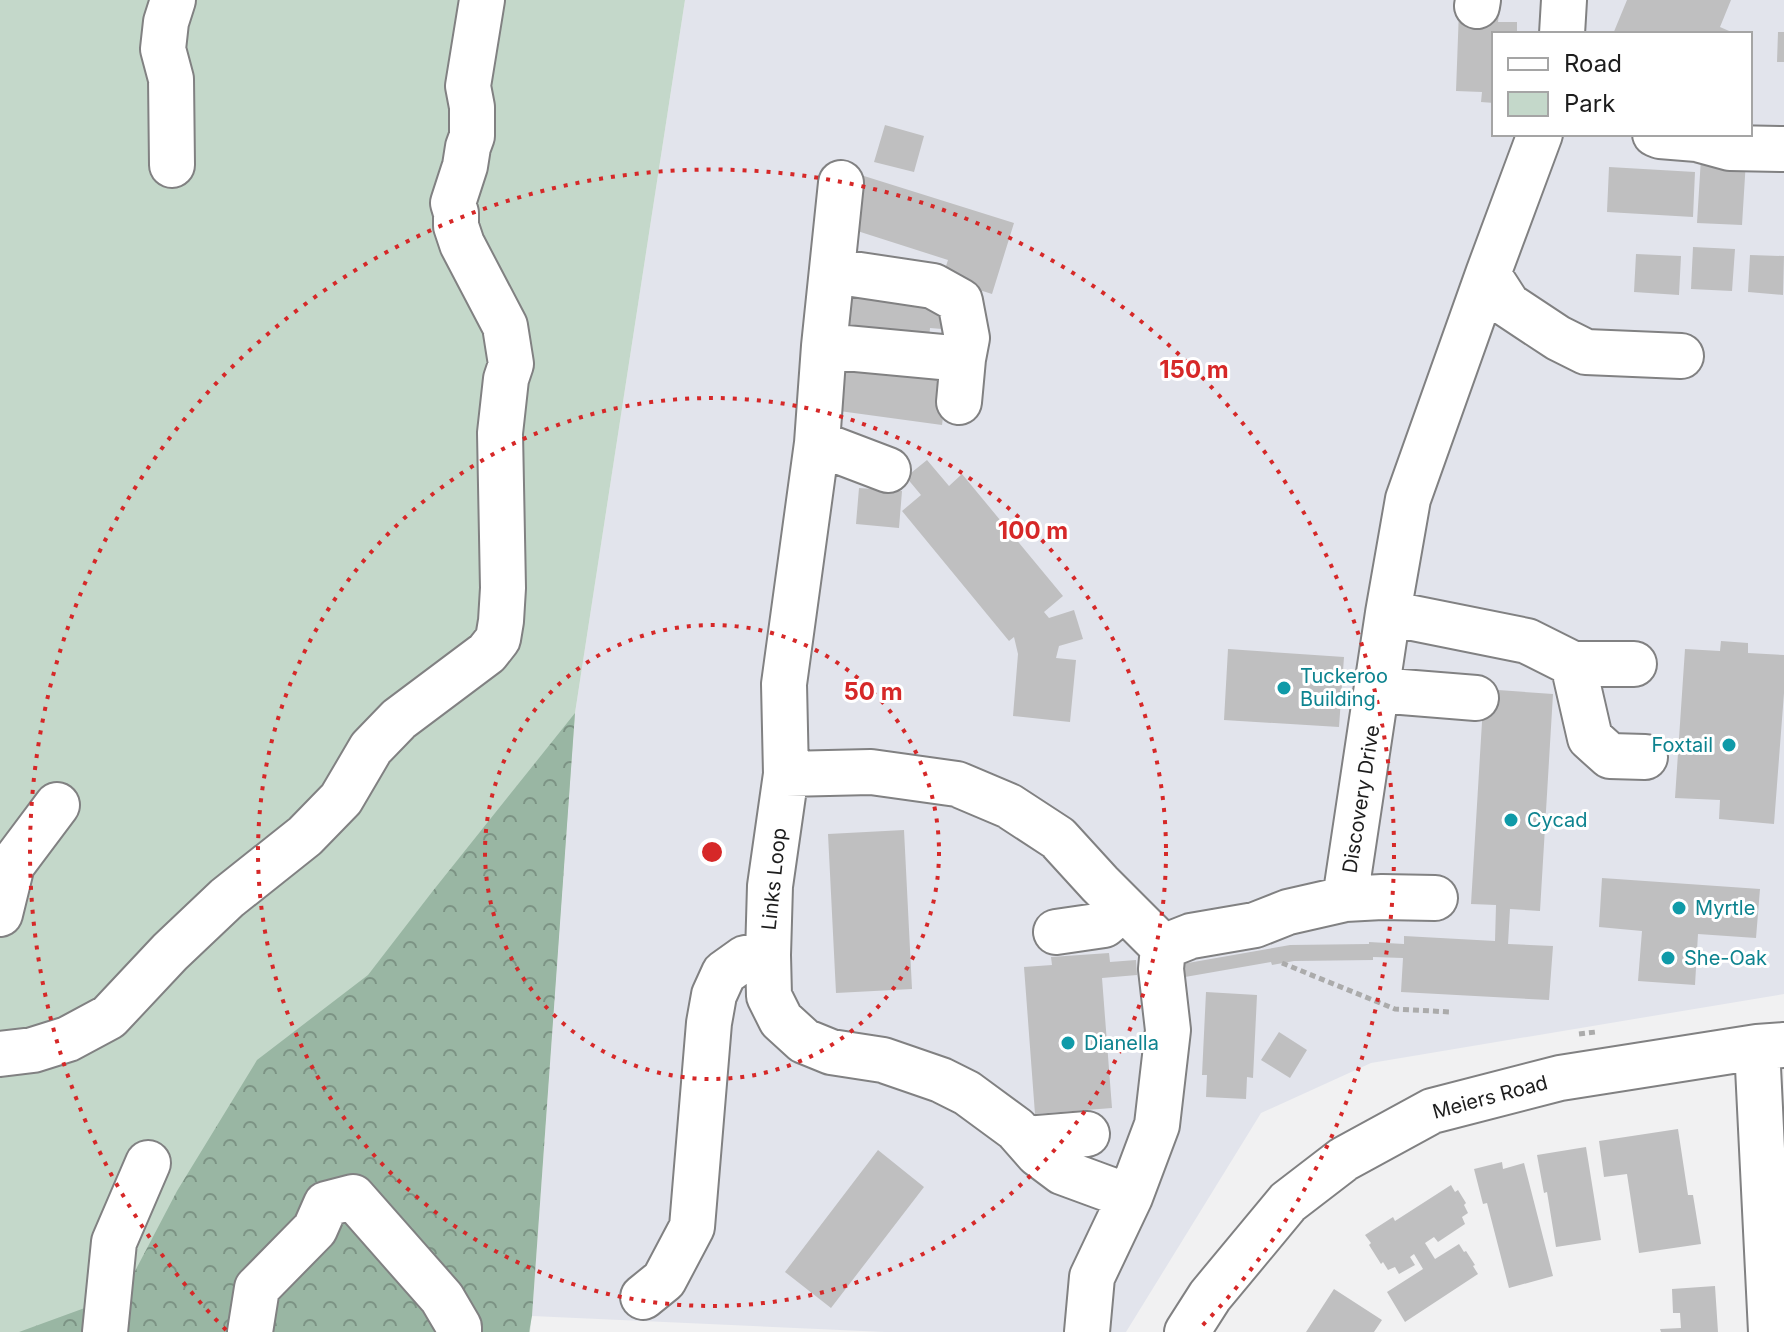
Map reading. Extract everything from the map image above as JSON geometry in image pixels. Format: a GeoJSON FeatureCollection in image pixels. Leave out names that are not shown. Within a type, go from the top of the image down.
{"type":"FeatureCollection","features":[{"type":"Feature","properties":{"kind":"street"},"geometry":{"type":"LineString","coordinates":[[172,165],[166,22],[173,0]]}},
{"type":"Feature","properties":{"kind":"street"},"geometry":{"type":"LineString","coordinates":[[0,1054],[33,1050],[68,1039],[109,1017],[170,952],[227,898],[305,836],[341,799],[371,748],[399,719],[487,653],[498,639],[503,588],[500,433],[506,379],[511,364],[505,326],[462,244],[453,203],[472,136],[468,86],[482,0]]}},
{"type":"Feature","properties":{"kind":"street"},"geometry":{"type":"LineString","coordinates":[[1562,32],[1564,0]]}},
{"type":"Feature","properties":{"kind":"street","name":"Discovery Drive"},"geometry":{"type":"LineString","coordinates":[[1163,947],[1191,936],[1255,925],[1288,912],[1345,899],[1408,499],[1539,136]]}},
{"type":"Feature","properties":{"kind":"street"},"geometry":{"type":"LineString","coordinates":[[1660,136],[1697,139],[1730,148],[1784,149]]}},
{"type":"Feature","properties":{"kind":"street","name":"Links Loop"},"geometry":{"type":"LineString","coordinates":[[841,183],[817,443],[784,684],[786,774],[770,886],[769,996],[781,1020],[804,1041],[831,1052],[883,1060],[941,1080],[980,1101],[1062,1172],[1130,1197]]}},
{"type":"Feature","properties":{"kind":"street"},"geometry":{"type":"LineString","coordinates":[[824,346],[961,380],[967,338],[960,301],[933,286],[833,271]]}},
{"type":"Feature","properties":{"kind":"street"},"geometry":{"type":"LineString","coordinates":[[1488,274],[1508,305],[1558,338],[1586,352],[1681,356]]}},
{"type":"Feature","properties":{"kind":"street"},"geometry":{"type":"LineString","coordinates":[[817,443],[888,470]]}},
{"type":"Feature","properties":{"kind":"street"},"geometry":{"type":"LineString","coordinates":[[1388,613],[1527,641],[1573,664],[1634,664]]}},
{"type":"Feature","properties":{"kind":"street"},"geometry":{"type":"LineString","coordinates":[[1573,664],[1590,738],[1610,756],[1645,757]]}},
{"type":"Feature","properties":{"kind":"street"},"geometry":{"type":"LineString","coordinates":[[1377,690],[1476,698]]}},
{"type":"Feature","properties":{"kind":"street"},"geometry":{"type":"LineString","coordinates":[[786,774],[871,772],[957,784],[1009,806],[1058,838],[1163,947],[1161,969],[1168,1030],[1157,1125],[1130,1197],[1092,1277],[1087,1332]]}},
{"type":"Feature","properties":{"kind":"street"},"geometry":{"type":"LineString","coordinates":[[0,914],[12,865],[57,805]]}},
{"type":"Feature","properties":{"kind":"street"},"geometry":{"type":"LineString","coordinates":[[1345,899],[1435,898]]}},
{"type":"Feature","properties":{"kind":"street"},"geometry":{"type":"LineString","coordinates":[[1056,932],[1104,925],[1124,908]]}},
{"type":"Feature","properties":{"kind":"street"},"geometry":{"type":"LineString","coordinates":[[643,1297],[664,1280],[692,1227],[714,995],[724,973],[745,958],[768,955]]}},
{"type":"Feature","properties":{"kind":"street"},"geometry":{"type":"LineString","coordinates":[[1771,1046],[1771,1332]]}},
{"type":"Feature","properties":{"kind":"street","name":"Meiers Road"},"geometry":{"type":"LineString","coordinates":[[1187,1332],[1210,1296],[1288,1202],[1344,1159],[1432,1111],[1560,1078],[1771,1046]]}},
{"type":"Feature","properties":{"kind":"street"},"geometry":{"type":"LineString","coordinates":[[1026,1139],[1087,1134]]}},
{"type":"Feature","properties":{"kind":"street"},"geometry":{"type":"LineString","coordinates":[[105,1332],[114,1242],[148,1163]]}},
{"type":"Feature","properties":{"kind":"street"},"geometry":{"type":"LineString","coordinates":[[250,1332],[257,1288],[315,1229],[336,1240],[357,1232],[372,1219],[442,1298],[459,1332]]}},
{"type":"Feature","properties":{"kind":"path"},"geometry":{"type":"LineString","coordinates":[[1282,963],[1395,1009],[1450,1012]]}},
{"type":"Feature","properties":{"kind":"path"},"geometry":{"type":"LineString","coordinates":[[1574,1035],[1596,1032]]}},
{"type":"Feature","properties":{"kind":"shaded area"},"geometry":{"type":"Polygon","coordinates":[[[685,0],[1784,0],[1784,994],[1371,1063],[1261,1113],[1126,1332],[885,1332],[532,1316],[575,713],[685,0]]]}},
{"type":"Feature","properties":{"kind":"green space"},"geometry":{"type":"Polygon","coordinates":[[[0,0],[685,0],[575,713],[530,1332],[0,1332],[0,0]]]}},
{"type":"Feature","properties":{"kind":"green space"},"geometry":{"type":"Polygon","coordinates":[[[575,713],[529,1332],[19,1332],[123,1294],[177,1191],[257,1060],[368,975],[575,713]]]}},
{"type":"Feature","properties":{"kind":"building"},"geometry":{"type":"Polygon","coordinates":[[[1627,0],[1731,0],[1720,27],[1731,32],[1614,32],[1627,0]]]}},
{"type":"Feature","properties":{"kind":"building"},"geometry":{"type":"Polygon","coordinates":[[[1459,10],[1499,13],[1498,22],[1517,22],[1517,32],[1492,32],[1492,103],[1481,102],[1482,92],[1456,91],[1459,10]]]}},
{"type":"Feature","properties":{"kind":"building"},"geometry":{"type":"Polygon","coordinates":[[[1778,32],[1784,32],[1784,62],[1777,62],[1778,32]]]}},
{"type":"Feature","properties":{"kind":"building"},"geometry":{"type":"Polygon","coordinates":[[[885,125],[924,136],[914,172],[874,162],[885,125]]]}},
{"type":"Feature","properties":{"kind":"building"},"geometry":{"type":"Polygon","coordinates":[[[1701,158],[1746,160],[1742,225],[1697,223],[1701,158]]]}},
{"type":"Feature","properties":{"kind":"building"},"geometry":{"type":"Polygon","coordinates":[[[1609,167],[1695,172],[1693,217],[1607,212],[1609,167]]]}},
{"type":"Feature","properties":{"kind":"building"},"geometry":{"type":"Polygon","coordinates":[[[864,176],[1014,223],[992,294],[942,278],[948,260],[848,228],[864,176]]]}},
{"type":"Feature","properties":{"kind":"building"},"geometry":{"type":"Polygon","coordinates":[[[1693,247],[1735,249],[1732,291],[1691,289],[1693,247]]]}},
{"type":"Feature","properties":{"kind":"building"},"geometry":{"type":"Polygon","coordinates":[[[1636,254],[1681,256],[1679,295],[1634,292],[1636,254]]]}},
{"type":"Feature","properties":{"kind":"building"},"geometry":{"type":"Polygon","coordinates":[[[1750,255],[1784,256],[1783,295],[1748,292],[1750,255]]]}},
{"type":"Feature","properties":{"kind":"building"},"geometry":{"type":"Polygon","coordinates":[[[845,289],[945,301],[942,329],[930,328],[929,340],[840,329],[845,289]]]}},
{"type":"Feature","properties":{"kind":"building"},"geometry":{"type":"Polygon","coordinates":[[[928,362],[950,365],[942,425],[832,410],[838,367],[926,379],[928,362]]]}},
{"type":"Feature","properties":{"kind":"building"},"geometry":{"type":"Polygon","coordinates":[[[927,460],[949,486],[962,474],[1063,596],[1044,612],[1049,618],[1074,610],[1083,639],[1059,646],[1056,658],[1076,660],[1070,722],[1013,716],[1018,654],[1014,637],[1009,641],[902,511],[921,495],[906,477],[927,460]]]}},
{"type":"Feature","properties":{"kind":"building"},"geometry":{"type":"Polygon","coordinates":[[[859,488],[902,491],[899,528],[856,524],[859,488]]]}},
{"type":"Feature","properties":{"kind":"building","name":"Foxtail"},"geometry":{"type":"Polygon","coordinates":[[[1721,641],[1748,643],[1748,653],[1784,655],[1774,824],[1719,819],[1720,800],[1675,798],[1685,649],[1720,651],[1721,641]]]}},
{"type":"Feature","properties":{"kind":"building","name":"Tuckeroo Building"},"geometry":{"type":"Polygon","coordinates":[[[1228,649],[1344,657],[1339,727],[1224,720],[1228,649]]]}},
{"type":"Feature","properties":{"kind":"building","name":"Cycad"},"geometry":{"type":"Polygon","coordinates":[[[1484,689],[1553,694],[1540,911],[1510,909],[1508,944],[1553,946],[1549,1000],[1401,992],[1403,958],[1294,961],[1272,965],[1271,962],[1185,977],[1182,964],[1290,945],[1404,944],[1404,936],[1495,941],[1496,905],[1471,904],[1484,689]]]}},
{"type":"Feature","properties":{"kind":"building"},"geometry":{"type":"Polygon","coordinates":[[[904,830],[912,989],[836,993],[828,834],[904,830]]]}},
{"type":"Feature","properties":{"kind":"building","name":"Myrtle"},"geometry":{"type":"Polygon","coordinates":[[[1602,878],[1760,889],[1756,938],[1698,934],[1695,985],[1638,981],[1642,931],[1599,927],[1602,878]]]}},
{"type":"Feature","properties":{"kind":"building","name":"Dianella"},"geometry":{"type":"Polygon","coordinates":[[[1109,953],[1110,962],[1136,960],[1137,975],[1102,978],[1112,1108],[1035,1114],[1024,967],[1052,965],[1051,957],[1109,953]]]}},
{"type":"Feature","properties":{"kind":"building"},"geometry":{"type":"Polygon","coordinates":[[[1206,992],[1257,995],[1253,1078],[1247,1077],[1246,1099],[1206,1097],[1207,1075],[1202,1075],[1206,992]]]}},
{"type":"Feature","properties":{"kind":"building"},"geometry":{"type":"Polygon","coordinates":[[[1279,1032],[1307,1050],[1290,1078],[1261,1060],[1279,1032]]]}},
{"type":"Feature","properties":{"kind":"building"},"geometry":{"type":"Polygon","coordinates":[[[1678,1129],[1688,1195],[1693,1195],[1701,1244],[1639,1253],[1627,1174],[1604,1177],[1599,1141],[1678,1129]]]}},
{"type":"Feature","properties":{"kind":"building"},"geometry":{"type":"Polygon","coordinates":[[[1586,1147],[1601,1240],[1556,1247],[1537,1155],[1586,1147]]]}},
{"type":"Feature","properties":{"kind":"building"},"geometry":{"type":"Polygon","coordinates":[[[878,1150],[924,1187],[831,1308],[785,1272],[878,1150]]]}},
{"type":"Feature","properties":{"kind":"building"},"geometry":{"type":"Polygon","coordinates":[[[1502,1162],[1503,1169],[1524,1163],[1553,1276],[1509,1288],[1487,1203],[1483,1204],[1474,1169],[1502,1162]]]}},
{"type":"Feature","properties":{"kind":"building"},"geometry":{"type":"Polygon","coordinates":[[[1451,1185],[1466,1203],[1468,1213],[1462,1217],[1465,1224],[1438,1242],[1434,1237],[1425,1243],[1435,1259],[1459,1244],[1478,1274],[1405,1322],[1387,1292],[1423,1269],[1414,1254],[1410,1257],[1415,1265],[1399,1274],[1395,1267],[1388,1270],[1383,1262],[1381,1264],[1365,1235],[1393,1217],[1395,1221],[1451,1185]]]}},
{"type":"Feature","properties":{"kind":"building"},"geometry":{"type":"Polygon","coordinates":[[[1715,1286],[1718,1332],[1661,1332],[1660,1329],[1681,1328],[1680,1313],[1673,1313],[1672,1289],[1715,1286]]]}},
{"type":"Feature","properties":{"kind":"building"},"geometry":{"type":"Polygon","coordinates":[[[1334,1289],[1382,1320],[1374,1332],[1306,1332],[1334,1289]]]}},
{"type":"Feature","properties":{"kind":"place","name":"Tuckeroo Building"},"geometry":{"type":"Point","coordinates":[1284,688]}},
{"type":"Feature","properties":{"kind":"place","name":"Foxtail"},"geometry":{"type":"Point","coordinates":[1729,745]}},
{"type":"Feature","properties":{"kind":"place","name":"Cycad"},"geometry":{"type":"Point","coordinates":[1511,820]}},
{"type":"Feature","properties":{"kind":"place","name":"Myrtle"},"geometry":{"type":"Point","coordinates":[1679,908]}},
{"type":"Feature","properties":{"kind":"place","name":"She-Oak"},"geometry":{"type":"Point","coordinates":[1668,958]}},
{"type":"Feature","properties":{"kind":"place","name":"Dianella"},"geometry":{"type":"Point","coordinates":[1068,1043]}}]}
